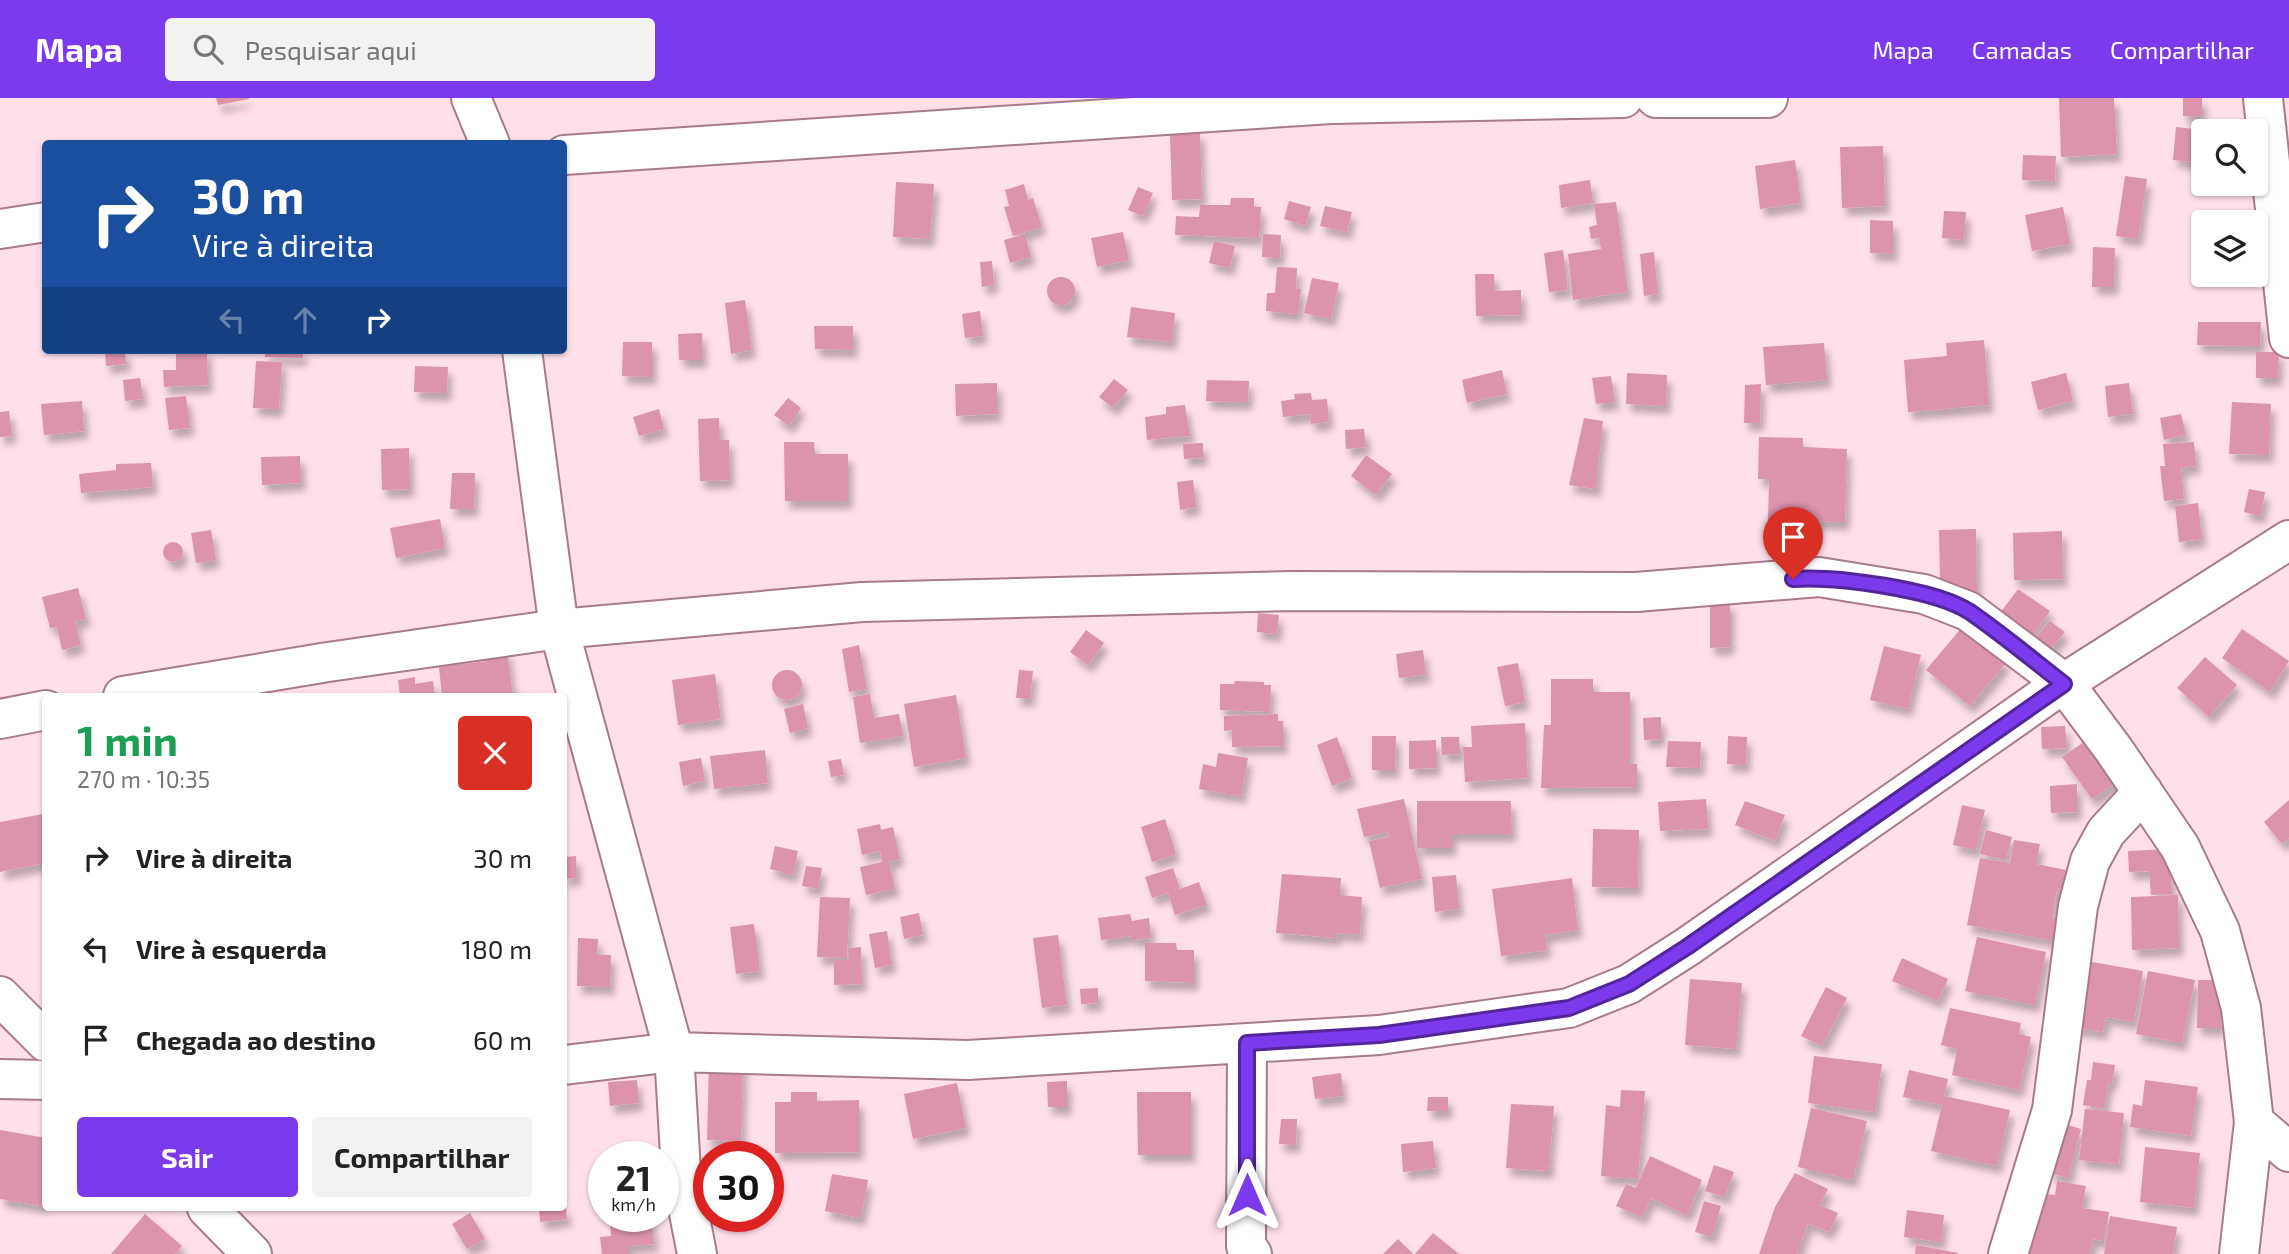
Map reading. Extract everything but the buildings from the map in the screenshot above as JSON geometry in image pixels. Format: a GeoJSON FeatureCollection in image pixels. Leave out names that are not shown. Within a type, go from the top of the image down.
{"type":"FeatureCollection","features":[{"type":"Feature","properties":{"kind":"street"},"geometry":{"type":"LineString","coordinates":[[471,98],[488,140]]}},
{"type":"Feature","properties":{"kind":"street"},"geometry":{"type":"LineString","coordinates":[[567,155],[1331,104],[1623,98]]}},
{"type":"Feature","properties":{"kind":"street"},"geometry":{"type":"LineString","coordinates":[[1656,98],[1768,98]]}},
{"type":"Feature","properties":{"kind":"street"},"geometry":{"type":"LineString","coordinates":[[2263,98],[2289,338]]}},
{"type":"Feature","properties":{"kind":"street"},"geometry":{"type":"LineString","coordinates":[[0,229],[42,223]]}},
{"type":"Feature","properties":{"kind":"street"},"geometry":{"type":"LineString","coordinates":[[523,354],[559,629],[674,1052],[681,1172],[697,1254]]}},
{"type":"Feature","properties":{"kind":"street"},"geometry":{"type":"LineString","coordinates":[[567,1065],[674,1052],[968,1060],[1379,1035],[1569,1008],[1629,984],[1687,947],[2064,684],[2289,540]]}},
{"type":"Feature","properties":{"kind":"street"},"geometry":{"type":"LineString","coordinates":[[141,693],[328,662],[559,629],[862,602],[1292,591],[1636,592],[1819,577],[1924,594],[1968,611],[2064,684],[2180,847],[2220,931],[2241,1008],[2254,1122],[2239,1254]]}},
{"type":"Feature","properties":{"kind":"street"},"geometry":{"type":"LineString","coordinates":[[0,719],[42,711]]}},
{"type":"Feature","properties":{"kind":"street"},"geometry":{"type":"LineString","coordinates":[[2008,1254],[2052,1110],[2078,906],[2090,861],[2105,832],[2143,792]]}},
{"type":"Feature","properties":{"kind":"street"},"geometry":{"type":"LineString","coordinates":[[0,996],[42,1038]]}},
{"type":"Feature","properties":{"kind":"street"},"geometry":{"type":"LineString","coordinates":[[1247,1043],[1246,1246],[1252,1254]]}},
{"type":"Feature","properties":{"kind":"street"},"geometry":{"type":"LineString","coordinates":[[0,1079],[42,1080]]}},
{"type":"Feature","properties":{"kind":"street"},"geometry":{"type":"LineString","coordinates":[[2254,1122],[2289,1152]]}},
{"type":"Feature","properties":{"kind":"street"},"geometry":{"type":"LineString","coordinates":[[210,1211],[252,1254]]}},
{"type":"Feature","properties":{"kind":"route"},"geometry":{"type":"LineString","coordinates":[[1247,1195],[1247,1043],[1379,1035],[1569,1008],[1629,984],[1687,947],[2064,684],[1968,611],[1946,602],[1924,594],[1819,577],[1793,579]]}}]}
